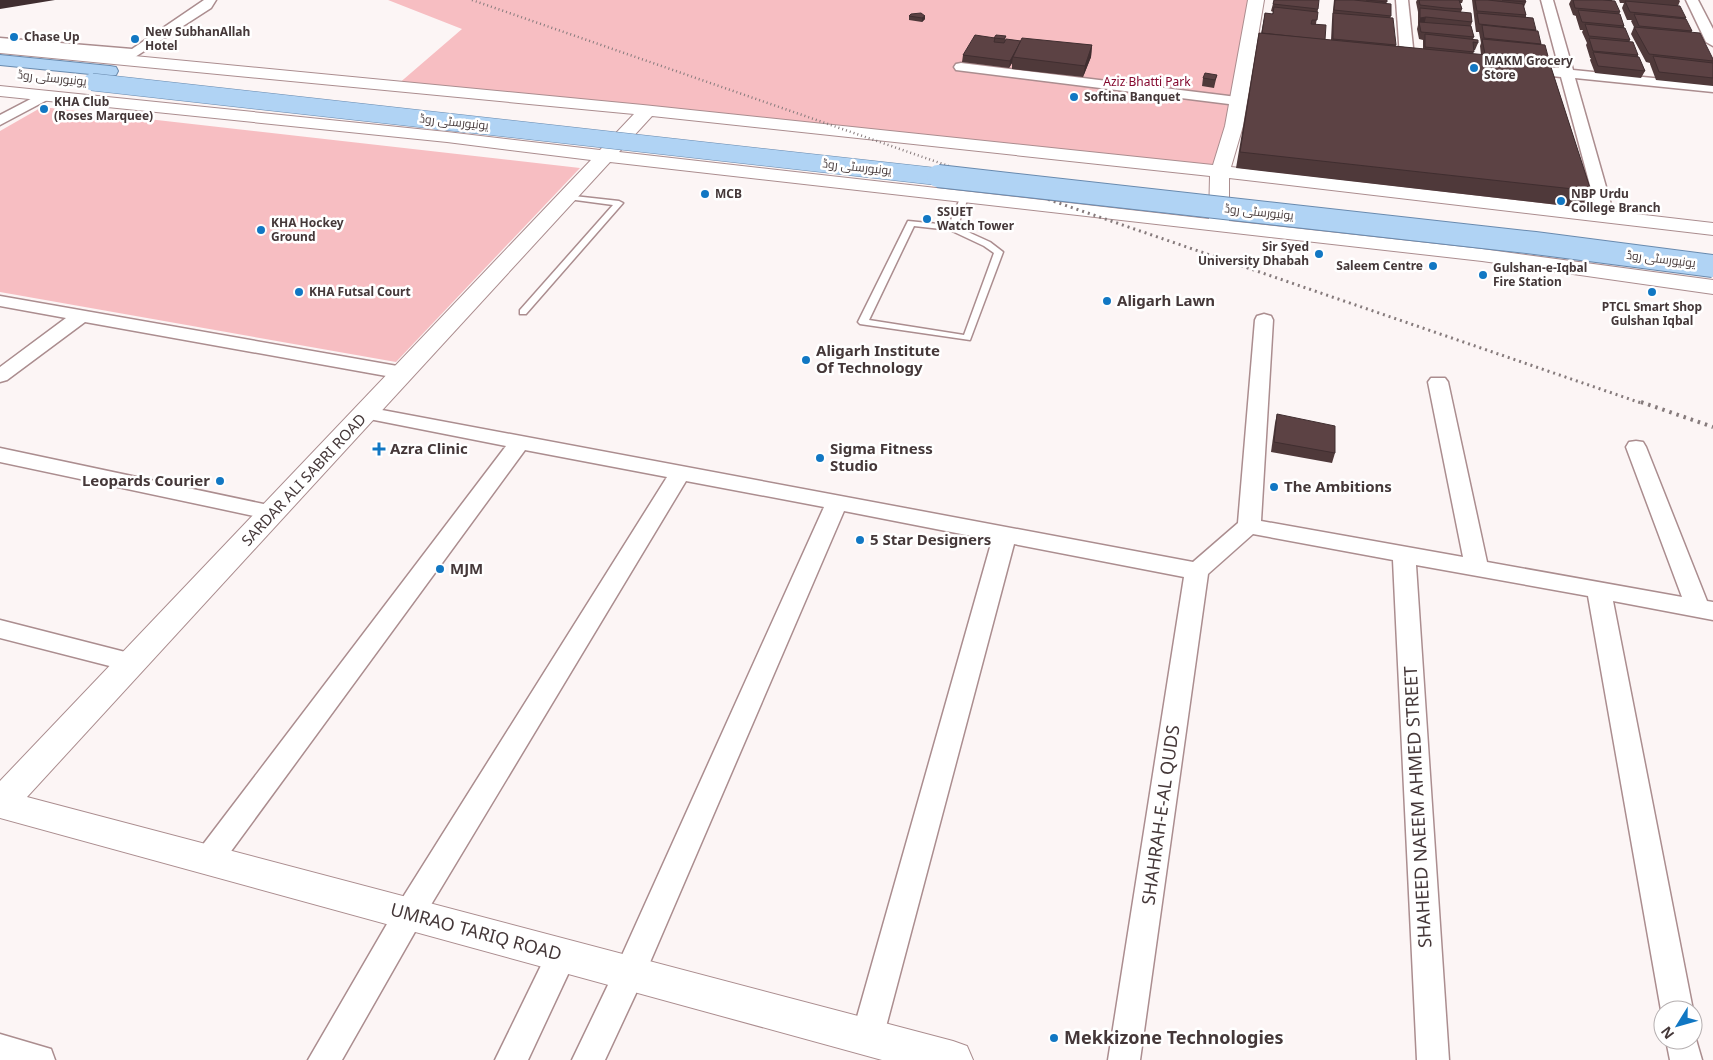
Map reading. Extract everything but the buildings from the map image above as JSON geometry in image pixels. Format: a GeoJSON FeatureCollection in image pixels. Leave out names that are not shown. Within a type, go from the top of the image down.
{"type":"FeatureCollection","features":[{"type":"Feature","properties":{"kind":"main road","name":"یونیورسٹی روڈ"},"geometry":{"type":"LineString","coordinates":[[0,60],[346,95],[1703,247]]}},
{"type":"Feature","properties":{"kind":"main road","name":"یونیورسٹی روڈ"},"geometry":{"type":"LineString","coordinates":[[0,72],[1525,242],[1713,266]]}},
{"type":"Feature","properties":{"kind":"street"},"geometry":{"type":"LineString","coordinates":[[0,48],[130,56],[207,5],[210,0]]}},
{"type":"Feature","properties":{"kind":"street"},"geometry":{"type":"LineString","coordinates":[[1219,225],[1220,172],[1234,126],[1237,101],[1254,41],[1256,0]]}},
{"type":"Feature","properties":{"kind":"street"},"geometry":{"type":"LineString","coordinates":[[1402,0],[1407,57]]}},
{"type":"Feature","properties":{"kind":"street"},"geometry":{"type":"LineString","coordinates":[[1547,0],[1565,74],[1606,216]]}},
{"type":"Feature","properties":{"kind":"street"},"geometry":{"type":"LineString","coordinates":[[1692,0],[1713,42]]}},
{"type":"Feature","properties":{"kind":"street"},"geometry":{"type":"LineString","coordinates":[[0,42],[1220,172],[1713,228]]}},
{"type":"Feature","properties":{"kind":"street"},"geometry":{"type":"LineString","coordinates":[[961,66],[1237,101]]}},
{"type":"Feature","properties":{"kind":"street"},"geometry":{"type":"LineString","coordinates":[[1506,68],[1713,88]]}},
{"type":"Feature","properties":{"kind":"street"},"geometry":{"type":"LineString","coordinates":[[0,91],[447,137],[964,198],[1482,255],[1713,287]]}},
{"type":"Feature","properties":{"kind":"street"},"geometry":{"type":"LineString","coordinates":[[0,121],[44,96]]}},
{"type":"Feature","properties":{"kind":"street","name":"SARDAR ALI SABRI ROAD"},"geometry":{"type":"LineString","coordinates":[[0,803],[647,111]]}},
{"type":"Feature","properties":{"kind":"street"},"geometry":{"type":"LineString","coordinates":[[0,301],[403,373]]}},
{"type":"Feature","properties":{"kind":"street"},"geometry":{"type":"LineString","coordinates":[[0,376],[82,315]]}},
{"type":"Feature","properties":{"kind":"street"},"geometry":{"type":"LineString","coordinates":[[366,413],[1197,571],[1249,526],[1264,320]]}},
{"type":"Feature","properties":{"kind":"street"},"geometry":{"type":"LineString","coordinates":[[1438,382],[1477,568]]}},
{"type":"Feature","properties":{"kind":"street"},"geometry":{"type":"LineString","coordinates":[[208,860],[520,442]]}},
{"type":"Feature","properties":{"kind":"street"},"geometry":{"type":"LineString","coordinates":[[1636,448],[1705,610]]}},
{"type":"Feature","properties":{"kind":"street"},"geometry":{"type":"LineString","coordinates":[[0,455],[273,513]]}},
{"type":"Feature","properties":{"kind":"street"},"geometry":{"type":"LineString","coordinates":[[324,1060],[409,914],[681,472]]}},
{"type":"Feature","properties":{"kind":"street"},"geometry":{"type":"LineString","coordinates":[[588,1060],[629,974],[837,502]]}},
{"type":"Feature","properties":{"kind":"street"},"geometry":{"type":"LineString","coordinates":[[1249,526],[1705,610]]}},
{"type":"Feature","properties":{"kind":"street"},"geometry":{"type":"LineString","coordinates":[[867,1038],[1005,534]]}},
{"type":"Feature","properties":{"kind":"street","name":"SHAHEED NAEEM AHMED STREET"},"geometry":{"type":"LineString","coordinates":[[1404,554],[1433,1060]]}},
{"type":"Feature","properties":{"kind":"street","name":"SHAHRAH-E-AL QUDS"},"geometry":{"type":"LineString","coordinates":[[1124,1060],[1197,571]]}},
{"type":"Feature","properties":{"kind":"street"},"geometry":{"type":"LineString","coordinates":[[1599,590],[1674,1000]]}},
{"type":"Feature","properties":{"kind":"street"},"geometry":{"type":"LineString","coordinates":[[0,629],[132,664]]}},
{"type":"Feature","properties":{"kind":"street","name":"UMRAO TARIQ ROAD"},"geometry":{"type":"LineString","coordinates":[[0,803],[953,1060]]}},
{"type":"Feature","properties":{"kind":"street"},"geometry":{"type":"LineString","coordinates":[[511,1060],[562,955]]}},
{"type":"Feature","properties":{"kind":"street"},"geometry":{"type":"LineString","coordinates":[[0,1050],[38,1060]]}},
{"type":"Feature","properties":{"kind":"lane"},"geometry":{"type":"LineString","coordinates":[[523,312],[619,203],[568,197]]}},
{"type":"Feature","properties":{"kind":"lane"},"geometry":{"type":"LineString","coordinates":[[952,228],[964,198]]}},
{"type":"Feature","properties":{"kind":"lane"},"geometry":{"type":"LineString","coordinates":[[911,223],[952,228],[987,244],[999,252],[967,338],[863,322],[911,223]]}},
{"type":"Feature","properties":{"kind":"green space","name":"Aziz Bhatti Park"},"geometry":{"type":"Polygon","coordinates":[[[388,0],[1254,0],[1222,172],[397,85],[462,29],[388,0]]]}},
{"type":"Feature","properties":{"kind":"green space","name":"KHA Hockey Ground"},"geometry":{"type":"Polygon","coordinates":[[[42,107],[580,168],[396,362],[0,292],[0,131],[42,107]]]}},
{"type":"Feature","properties":{"kind":"railway"},"geometry":{"type":"LineString","coordinates":[[472,0],[983,178]]}},
{"type":"Feature","properties":{"kind":"railway"},"geometry":{"type":"LineString","coordinates":[[980,176],[1644,404]]}},
{"type":"Feature","properties":{"kind":"railway"},"geometry":{"type":"LineString","coordinates":[[1641,402],[1713,427]]}},
{"type":"Feature","properties":{"kind":"place","name":"Chase Up"},"geometry":{"type":"Point","coordinates":[14,37]}},
{"type":"Feature","properties":{"kind":"place","name":"New SubhanAllah Hotel"},"geometry":{"type":"Point","coordinates":[135,39]}},
{"type":"Feature","properties":{"kind":"place","name":"MAKM Grocery Store"},"geometry":{"type":"Point","coordinates":[1474,68]}},
{"type":"Feature","properties":{"kind":"place","name":"Softina Banquet"},"geometry":{"type":"Point","coordinates":[1074,97]}},
{"type":"Feature","properties":{"kind":"place","name":"KHA Club (Roses Marquee)"},"geometry":{"type":"Point","coordinates":[44,109]}},
{"type":"Feature","properties":{"kind":"place","name":"MCB"},"geometry":{"type":"Point","coordinates":[705,194]}},
{"type":"Feature","properties":{"kind":"place","name":"NBP Urdu College Branch"},"geometry":{"type":"Point","coordinates":[1561,201]}},
{"type":"Feature","properties":{"kind":"place","name":"SSUET Watch Tower"},"geometry":{"type":"Point","coordinates":[927,219]}},
{"type":"Feature","properties":{"kind":"place","name":"KHA Hockey Ground"},"geometry":{"type":"Point","coordinates":[261,230]}},
{"type":"Feature","properties":{"kind":"place","name":"Sir Syed University Dhabah"},"geometry":{"type":"Point","coordinates":[1319,254]}},
{"type":"Feature","properties":{"kind":"place","name":"Saleem Centre"},"geometry":{"type":"Point","coordinates":[1433,266]}},
{"type":"Feature","properties":{"kind":"place","name":"Gulshan-e-Iqbal Fire Station"},"geometry":{"type":"Point","coordinates":[1483,275]}},
{"type":"Feature","properties":{"kind":"place","name":"KHA Futsal Court"},"geometry":{"type":"Point","coordinates":[299,292]}},
{"type":"Feature","properties":{"kind":"place","name":"PTCL Smart Shop Gulshan Iqbal"},"geometry":{"type":"Point","coordinates":[1652,292]}},
{"type":"Feature","properties":{"kind":"place","name":"Aligarh Lawn"},"geometry":{"type":"Point","coordinates":[1107,301]}},
{"type":"Feature","properties":{"kind":"place","name":"Aligarh Institute Of Technology"},"geometry":{"type":"Point","coordinates":[806,360]}},
{"type":"Feature","properties":{"kind":"place","name":"Azra Clinic"},"geometry":{"type":"Point","coordinates":[379,449]}},
{"type":"Feature","properties":{"kind":"place","name":"Sigma Fitness Studio"},"geometry":{"type":"Point","coordinates":[820,458]}},
{"type":"Feature","properties":{"kind":"place","name":"Leopards Courier"},"geometry":{"type":"Point","coordinates":[220,481]}},
{"type":"Feature","properties":{"kind":"place","name":"The Ambitions"},"geometry":{"type":"Point","coordinates":[1274,487]}},
{"type":"Feature","properties":{"kind":"place","name":"5 Star Designers"},"geometry":{"type":"Point","coordinates":[860,540]}},
{"type":"Feature","properties":{"kind":"place","name":"MJM"},"geometry":{"type":"Point","coordinates":[440,569]}},
{"type":"Feature","properties":{"kind":"place","name":"Mekkizone Technologies"},"geometry":{"type":"Point","coordinates":[1054,1038]}}]}
